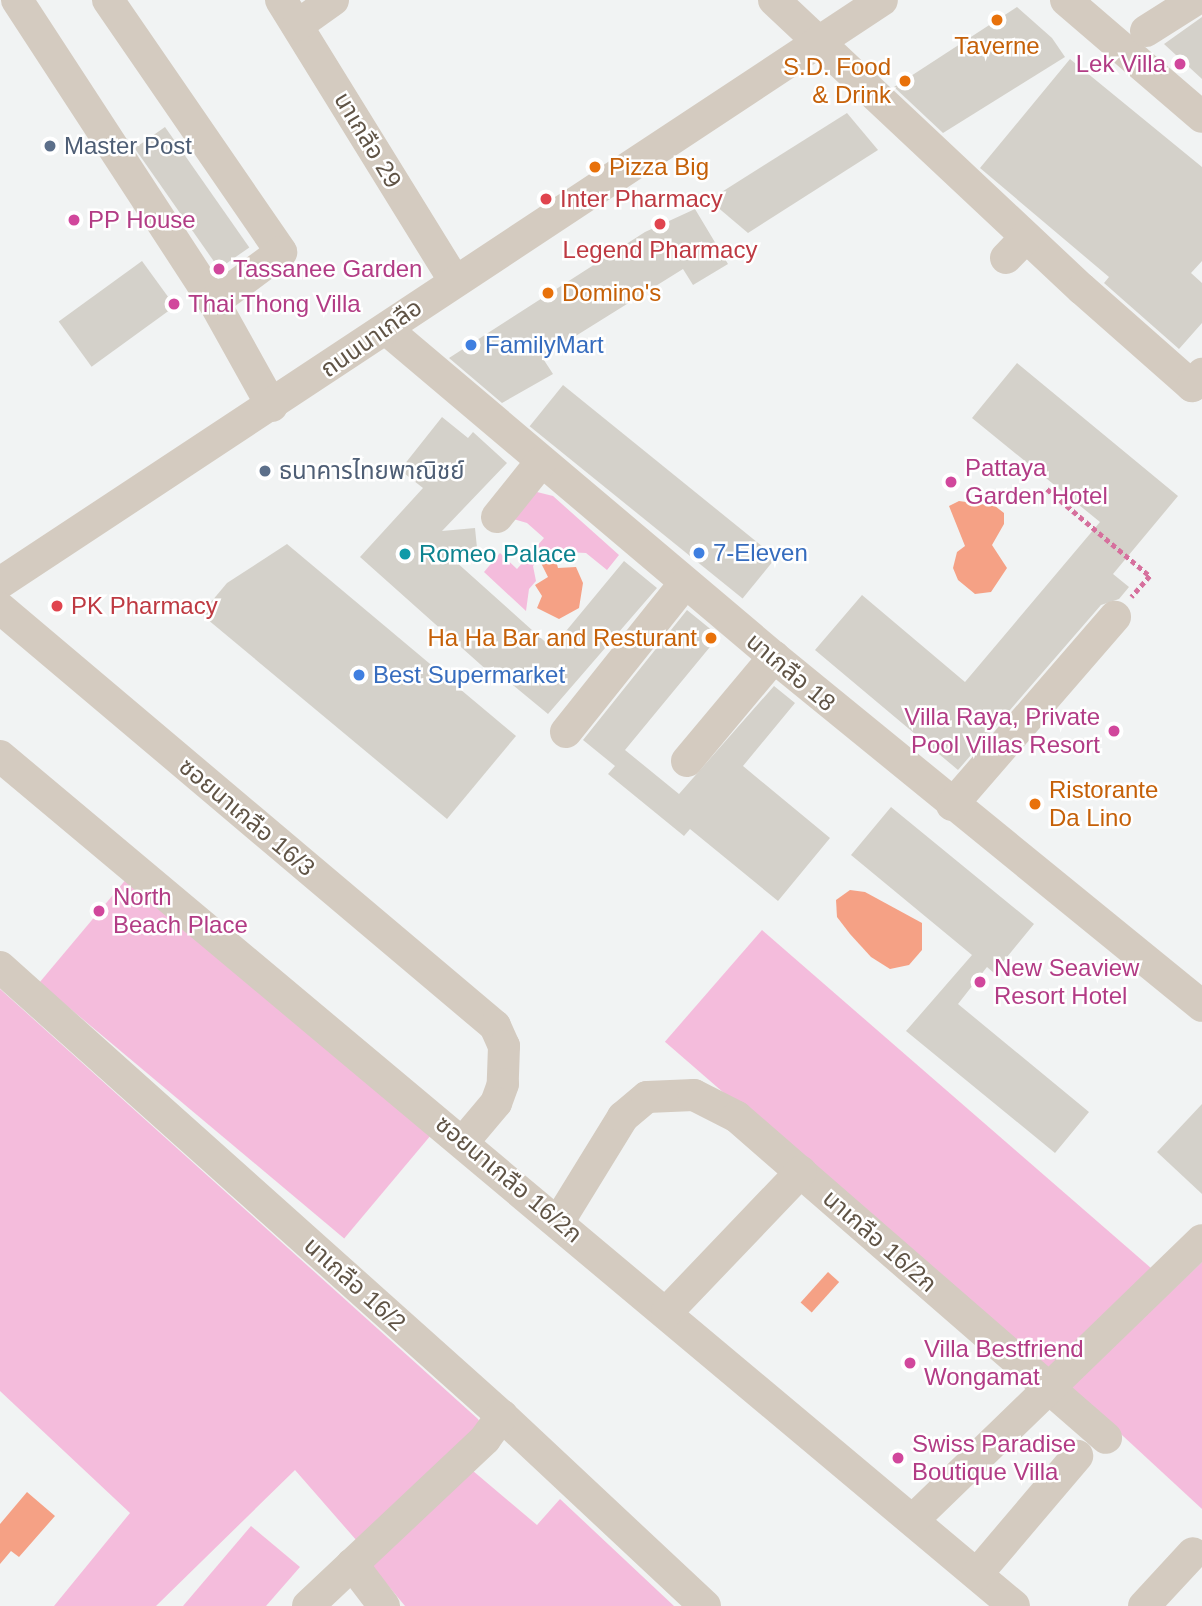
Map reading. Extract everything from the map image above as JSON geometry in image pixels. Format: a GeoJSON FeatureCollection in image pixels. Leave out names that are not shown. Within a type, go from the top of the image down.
{"type":"FeatureCollection","features":[{"type":"Feature","properties":{"kind":"street"},"geometry":{"type":"LineString","coordinates":[[17,0],[214,302],[272,405]]}},
{"type":"Feature","properties":{"kind":"street"},"geometry":{"type":"LineString","coordinates":[[108,0],[281,252],[214,302]]}},
{"type":"Feature","properties":{"kind":"street"},"geometry":{"type":"LineString","coordinates":[[290,13],[333,0]]}},
{"type":"Feature","properties":{"kind":"street"},"geometry":{"type":"LineString","coordinates":[[774,0],[1016,247],[1192,386],[1202,374]]}},
{"type":"Feature","properties":{"kind":"street","name":"ถนนนาเกลือ"},"geometry":{"type":"LineString","coordinates":[[0,583],[272,405],[815,41],[882,0]]}},
{"type":"Feature","properties":{"kind":"street"},"geometry":{"type":"LineString","coordinates":[[1066,0],[1202,117]]}},
{"type":"Feature","properties":{"kind":"street"},"geometry":{"type":"LineString","coordinates":[[1146,31],[1195,0]]}},
{"type":"Feature","properties":{"kind":"street","name":"นาเกลือ 29"},"geometry":{"type":"LineString","coordinates":[[290,13],[454,281]]}},
{"type":"Feature","properties":{"kind":"street","name":"นาเกลือ 18"},"geometry":{"type":"LineString","coordinates":[[386,329],[952,805],[1202,1006]]}},
{"type":"Feature","properties":{"kind":"street"},"geometry":{"type":"LineString","coordinates":[[497,517],[541,462]]}},
{"type":"Feature","properties":{"kind":"street"},"geometry":{"type":"LineString","coordinates":[[566,732],[685,583]]}},
{"type":"Feature","properties":{"kind":"street","name":"ซอยนาเกลือ 16/3"},"geometry":{"type":"LineString","coordinates":[[0,608],[495,1026],[506,1056],[503,1084],[491,1111],[464,1141]]}},
{"type":"Feature","properties":{"kind":"street"},"geometry":{"type":"LineString","coordinates":[[952,805],[1115,617]]}},
{"type":"Feature","properties":{"kind":"street"},"geometry":{"type":"LineString","coordinates":[[687,761],[774,657]]}},
{"type":"Feature","properties":{"kind":"street","name":"ซอยนาเกลือ 16/2ก"},"geometry":{"type":"LineString","coordinates":[[0,756],[464,1141],[1014,1606]]}},
{"type":"Feature","properties":{"kind":"street","name":"นาเกลือ 16/2"},"geometry":{"type":"LineString","coordinates":[[0,967],[502,1416],[705,1606]]}},
{"type":"Feature","properties":{"kind":"street"},"geometry":{"type":"LineString","coordinates":[[559,1221],[623,1116],[647,1097],[694,1095],[720,1107],[800,1172]]}},
{"type":"Feature","properties":{"kind":"street","name":"นาเกลือ 16/2ก"},"geometry":{"type":"LineString","coordinates":[[667,1312],[800,1172],[1105,1438]]}},
{"type":"Feature","properties":{"kind":"street"},"geometry":{"type":"LineString","coordinates":[[913,1520],[1202,1240]]}},
{"type":"Feature","properties":{"kind":"street"},"geometry":{"type":"LineString","coordinates":[[308,1606],[485,1439],[502,1416]]}},
{"type":"Feature","properties":{"kind":"street"},"geometry":{"type":"LineString","coordinates":[[977,1574],[1077,1456]]}},
{"type":"Feature","properties":{"kind":"street"},"geometry":{"type":"LineString","coordinates":[[1144,1606],[1193,1553]]}},
{"type":"Feature","properties":{"kind":"street"},"geometry":{"type":"LineString","coordinates":[[352,1564],[384,1606]]}},
{"type":"Feature","properties":{"kind":"path"},"geometry":{"type":"LineString","coordinates":[[1047,489],[1150,576],[1115,617]]}},
{"type":"Feature","properties":{"kind":"shaded area"},"geometry":{"type":"Polygon","coordinates":[[[537,492],[553,496],[619,555],[607,570],[586,553],[545,551],[533,566],[536,581],[529,589],[526,611],[484,572],[500,553],[517,569],[544,538],[527,523],[510,518],[537,492]]]}},
{"type":"Feature","properties":{"kind":"shaded area"},"geometry":{"type":"Polygon","coordinates":[[[959,501],[995,506],[1004,513],[1004,524],[992,545],[1007,568],[991,592],[975,594],[958,580],[953,568],[957,552],[965,546],[949,506],[959,501]]]}},
{"type":"Feature","properties":{"kind":"shaded area"},"geometry":{"type":"Polygon","coordinates":[[[555,557],[558,568],[576,567],[583,583],[579,608],[559,619],[537,608],[542,596],[535,585],[548,577],[541,563],[555,557]]]}},
{"type":"Feature","properties":{"kind":"shaded area"},"geometry":{"type":"Polygon","coordinates":[[[128,877],[433,1133],[344,1239],[39,983],[128,877]]]}},
{"type":"Feature","properties":{"kind":"shaded area"},"geometry":{"type":"Polygon","coordinates":[[[850,890],[865,892],[922,923],[922,950],[909,965],[890,969],[871,957],[850,934],[837,917],[836,900],[850,890]]]}},
{"type":"Feature","properties":{"kind":"shaded area"},"geometry":{"type":"Polygon","coordinates":[[[762,930],[1153,1270],[1056,1382],[665,1042],[762,930]]]}},
{"type":"Feature","properties":{"kind":"shaded area"},"geometry":{"type":"Polygon","coordinates":[[[0,989],[478,1419],[482,1426],[357,1541],[295,1470],[156,1606],[54,1606],[130,1513],[0,1391],[0,989]]]}},
{"type":"Feature","properties":{"kind":"shaded area"},"geometry":{"type":"Polygon","coordinates":[[[1202,1262],[1202,1509],[1070,1387],[1202,1262]]]}},
{"type":"Feature","properties":{"kind":"shaded area"},"geometry":{"type":"Polygon","coordinates":[[[828,1272],[839,1282],[812,1313],[801,1302],[828,1272]]]}},
{"type":"Feature","properties":{"kind":"shaded area"},"geometry":{"type":"Polygon","coordinates":[[[466,1465],[537,1525],[560,1499],[674,1606],[405,1606],[367,1560],[466,1465]]]}},
{"type":"Feature","properties":{"kind":"shaded area"},"geometry":{"type":"Polygon","coordinates":[[[27,1492],[55,1516],[19,1557],[11,1551],[0,1564],[0,1524],[27,1492]]]}},
{"type":"Feature","properties":{"kind":"shaded area"},"geometry":{"type":"Polygon","coordinates":[[[251,1526],[300,1567],[266,1606],[183,1606],[251,1526]]]}},
{"type":"Feature","properties":{"kind":"building"},"geometry":{"type":"Polygon","coordinates":[[[1017,7],[1052,38],[1065,57],[943,133],[894,87],[1017,7]]]}},
{"type":"Feature","properties":{"kind":"building"},"geometry":{"type":"Polygon","coordinates":[[[1202,17],[1202,79],[1164,44],[1202,17]]]}},
{"type":"Feature","properties":{"kind":"building"},"geometry":{"type":"Polygon","coordinates":[[[1070,59],[1202,167],[1202,261],[1191,273],[1202,283],[1202,323],[1179,349],[1104,283],[1109,277],[980,168],[1070,59]]]}},
{"type":"Feature","properties":{"kind":"building"},"geometry":{"type":"Polygon","coordinates":[[[847,113],[878,150],[748,233],[709,200],[847,113]]]}},
{"type":"Feature","properties":{"kind":"building"},"geometry":{"type":"Polygon","coordinates":[[[165,127],[249,247],[219,269],[135,148],[165,127]]]}},
{"type":"Feature","properties":{"kind":"building"},"geometry":{"type":"Polygon","coordinates":[[[695,209],[728,264],[693,285],[683,269],[542,357],[553,374],[502,403],[449,358],[645,232],[695,209]]]}},
{"type":"Feature","properties":{"kind":"building"},"geometry":{"type":"Polygon","coordinates":[[[142,261],[175,306],[92,367],[59,322],[142,261]]]}},
{"type":"Feature","properties":{"kind":"building"},"geometry":{"type":"Polygon","coordinates":[[[1017,363],[1178,496],[1113,574],[1129,587],[1119,599],[1101,605],[958,770],[815,650],[862,595],[965,682],[1100,522],[972,418],[1017,363]]]}},
{"type":"Feature","properties":{"kind":"building"},"geometry":{"type":"Polygon","coordinates":[[[563,385],[776,557],[743,599],[530,426],[563,385]]]}},
{"type":"Feature","properties":{"kind":"building","name":"Romeo Palace"},"geometry":{"type":"Polygon","coordinates":[[[442,417],[468,438],[473,432],[507,463],[442,531],[475,528],[477,548],[445,552],[552,648],[624,561],[657,588],[548,714],[503,677],[499,681],[360,557],[423,488],[400,470],[442,417]]]}},
{"type":"Feature","properties":{"kind":"building","name":"Best Supermarket"},"geometry":{"type":"Polygon","coordinates":[[[287,544],[516,736],[447,819],[201,614],[227,583],[287,544]]]}},
{"type":"Feature","properties":{"kind":"building"},"geometry":{"type":"Polygon","coordinates":[[[687,610],[719,636],[625,750],[679,794],[774,686],[795,703],[743,766],[830,838],[778,901],[690,829],[684,836],[608,774],[615,766],[583,740],[687,610]]]}},
{"type":"Feature","properties":{"kind":"building"},"geometry":{"type":"Polygon","coordinates":[[[891,807],[1034,924],[994,973],[987,967],[958,1004],[1089,1112],[1055,1153],[906,1031],[972,955],[851,855],[891,807]]]}},
{"type":"Feature","properties":{"kind":"building"},"geometry":{"type":"Polygon","coordinates":[[[1202,1104],[1202,1194],[1157,1152],[1202,1104]]]}},
{"type":"Feature","properties":{"kind":"place","name":"Taverne"},"geometry":{"type":"Point","coordinates":[997,20]}},
{"type":"Feature","properties":{"kind":"place","name":"Lek Villa"},"geometry":{"type":"Point","coordinates":[1180,64]}},
{"type":"Feature","properties":{"kind":"place","name":"S.D. Food & Drink"},"geometry":{"type":"Point","coordinates":[905,81]}},
{"type":"Feature","properties":{"kind":"place","name":"Master Post"},"geometry":{"type":"Point","coordinates":[50,146]}},
{"type":"Feature","properties":{"kind":"place","name":"Pizza Big"},"geometry":{"type":"Point","coordinates":[595,167]}},
{"type":"Feature","properties":{"kind":"place","name":"Inter Pharmacy"},"geometry":{"type":"Point","coordinates":[546,199]}},
{"type":"Feature","properties":{"kind":"place","name":"PP House"},"geometry":{"type":"Point","coordinates":[74,220]}},
{"type":"Feature","properties":{"kind":"place","name":"Legend Pharmacy"},"geometry":{"type":"Point","coordinates":[660,224]}},
{"type":"Feature","properties":{"kind":"place","name":"Tassanee Garden"},"geometry":{"type":"Point","coordinates":[219,269]}},
{"type":"Feature","properties":{"kind":"place","name":"Domino's"},"geometry":{"type":"Point","coordinates":[548,293]}},
{"type":"Feature","properties":{"kind":"place","name":"Thai Thong Villa"},"geometry":{"type":"Point","coordinates":[174,304]}},
{"type":"Feature","properties":{"kind":"place","name":"FamilyMart"},"geometry":{"type":"Point","coordinates":[471,345]}},
{"type":"Feature","properties":{"kind":"place","name":"ธนาคารไทยพาณิชย์"},"geometry":{"type":"Point","coordinates":[265,471]}},
{"type":"Feature","properties":{"kind":"place","name":"Pattaya Garden Hotel"},"geometry":{"type":"Point","coordinates":[951,482]}},
{"type":"Feature","properties":{"kind":"place","name":"7-Eleven"},"geometry":{"type":"Point","coordinates":[699,553]}},
{"type":"Feature","properties":{"kind":"place","name":"Romeo Palace"},"geometry":{"type":"Point","coordinates":[405,554]}},
{"type":"Feature","properties":{"kind":"place","name":"PK Pharmacy"},"geometry":{"type":"Point","coordinates":[57,606]}},
{"type":"Feature","properties":{"kind":"place","name":"Ha Ha Bar and Resturant"},"geometry":{"type":"Point","coordinates":[711,638]}},
{"type":"Feature","properties":{"kind":"place","name":"Best Supermarket"},"geometry":{"type":"Point","coordinates":[359,675]}},
{"type":"Feature","properties":{"kind":"place","name":"Villa Raya, Private Pool Villas Resort"},"geometry":{"type":"Point","coordinates":[1114,731]}},
{"type":"Feature","properties":{"kind":"place","name":"Ristorante Da Lino"},"geometry":{"type":"Point","coordinates":[1035,804]}},
{"type":"Feature","properties":{"kind":"place","name":"North Beach Place"},"geometry":{"type":"Point","coordinates":[99,911]}},
{"type":"Feature","properties":{"kind":"place","name":"New Seaview Resort Hotel"},"geometry":{"type":"Point","coordinates":[980,982]}},
{"type":"Feature","properties":{"kind":"place","name":"Villa Bestfriend Wongamat"},"geometry":{"type":"Point","coordinates":[910,1363]}},
{"type":"Feature","properties":{"kind":"place","name":"Swiss Paradise Boutique Villa"},"geometry":{"type":"Point","coordinates":[898,1458]}}]}
